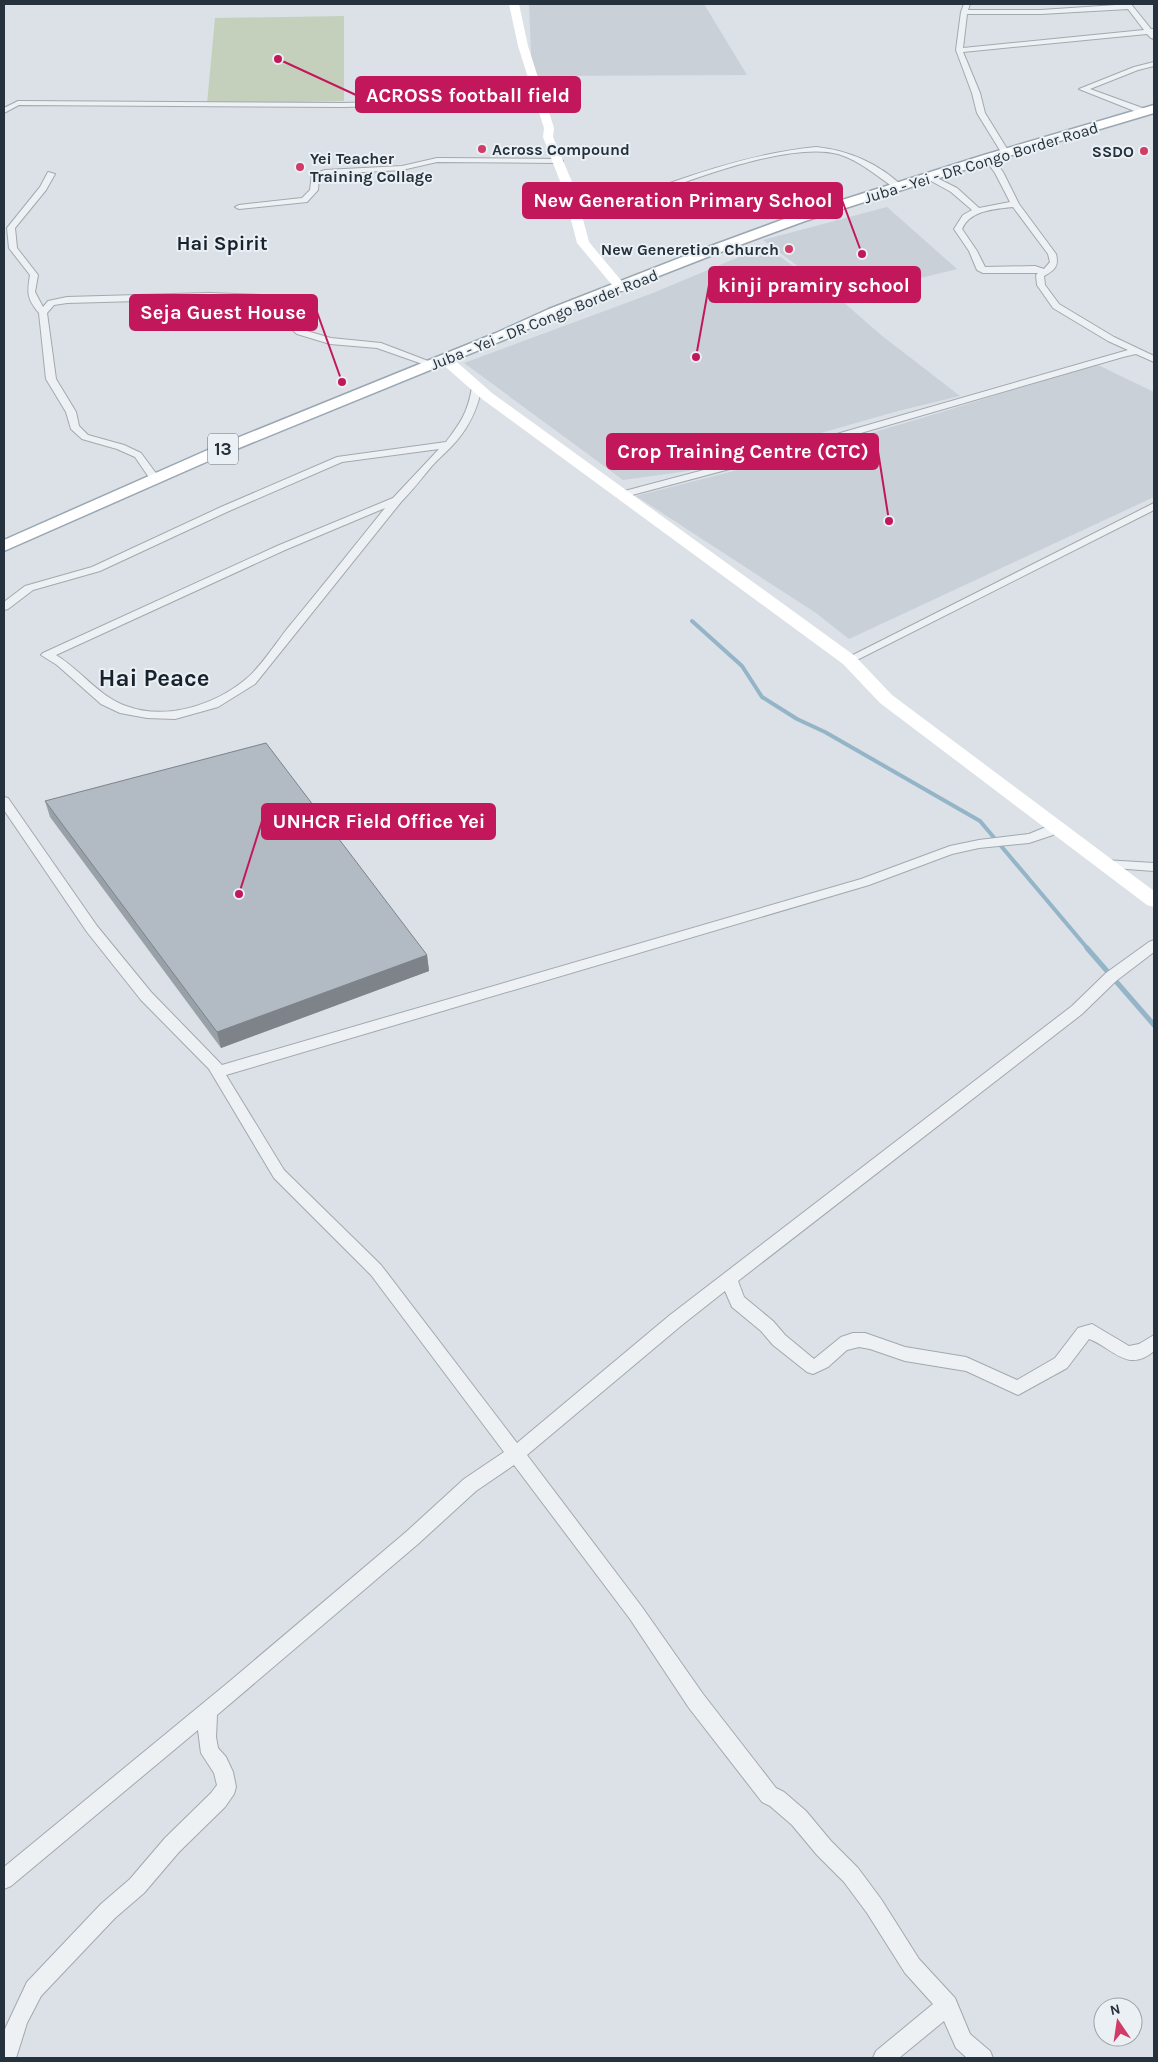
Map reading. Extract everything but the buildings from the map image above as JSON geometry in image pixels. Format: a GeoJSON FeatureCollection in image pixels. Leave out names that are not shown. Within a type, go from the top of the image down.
{"type":"FeatureCollection","features":[{"type":"Feature","properties":{"kind":"main road","name":"Juba - Yei - DR Congo Border Road"},"geometry":{"type":"LineString","coordinates":[[4,546],[216,452],[438,362],[554,312],[621,288],[771,228],[1005,152],[1149,111]]}},
{"type":"Feature","properties":{"kind":"street"},"geometry":{"type":"LineString","coordinates":[[514,4],[518,30],[549,128],[548,137],[570,189],[583,242],[621,288]]}},
{"type":"Feature","properties":{"kind":"street"},"geometry":{"type":"LineString","coordinates":[[968,4],[964,12],[959,50],[981,113],[1005,152]]}},
{"type":"Feature","properties":{"kind":"street"},"geometry":{"type":"LineString","coordinates":[[964,12],[1041,12],[1129,5],[1151,31],[1154,38]]}},
{"type":"Feature","properties":{"kind":"street"},"geometry":{"type":"LineString","coordinates":[[959,50],[1151,31]]}},
{"type":"Feature","properties":{"kind":"street"},"geometry":{"type":"LineString","coordinates":[[1149,111],[1082,89],[1136,68],[1154,64]]}},
{"type":"Feature","properties":{"kind":"street"},"geometry":{"type":"LineString","coordinates":[[4,112],[18,104],[333,105],[539,100]]}},
{"type":"Feature","properties":{"kind":"street"},"geometry":{"type":"LineString","coordinates":[[632,199],[680,181],[723,169],[782,154],[812,149],[845,153],[899,187]]}},
{"type":"Feature","properties":{"kind":"street"},"geometry":{"type":"LineString","coordinates":[[988,158],[999,172],[1015,204],[1052,254],[1054,262],[1051,269],[1040,275],[1041,285],[1056,306],[1111,339],[1154,359]]}},
{"type":"Feature","properties":{"kind":"street"},"geometry":{"type":"LineString","coordinates":[[239,207],[304,200],[312,194],[316,184],[314,176],[325,172],[402,168],[438,160],[559,161]]}},
{"type":"Feature","properties":{"kind":"street"},"geometry":{"type":"LineString","coordinates":[[51,174],[43,188],[11,228],[14,248],[34,275],[31,292],[36,305],[41,308],[51,379],[71,412],[74,427],[85,437],[137,454],[144,461],[151,475],[158,478]]}},
{"type":"Feature","properties":{"kind":"street"},"geometry":{"type":"LineString","coordinates":[[928,177],[954,190],[978,211]]}},
{"type":"Feature","properties":{"kind":"street"},"geometry":{"type":"LineString","coordinates":[[1015,204],[978,211],[963,219],[959,223],[958,229],[973,251],[980,268],[983,270],[1035,269],[1045,272]]}},
{"type":"Feature","properties":{"kind":"street"},"geometry":{"type":"LineString","coordinates":[[42,313],[51,304],[67,300],[209,296],[261,298],[282,312],[287,321],[300,332],[330,341],[378,345],[438,362],[477,387],[849,660],[886,698],[1154,900]]}},
{"type":"Feature","properties":{"kind":"street"},"geometry":{"type":"LineString","coordinates":[[622,495],[717,471],[1004,390],[1084,364],[1137,351]]}},
{"type":"Feature","properties":{"kind":"street"},"geometry":{"type":"LineString","coordinates":[[397,500],[281,548],[48,654],[105,701],[124,710],[147,714],[176,715],[214,704],[251,681],[397,500],[413,484],[428,464],[449,444],[467,421],[473,408],[477,387]]}},
{"type":"Feature","properties":{"kind":"street"},"geometry":{"type":"LineString","coordinates":[[4,607],[20,593],[30,588],[96,569],[225,509],[340,460],[449,444]]}},
{"type":"Feature","properties":{"kind":"street"},"geometry":{"type":"LineString","coordinates":[[849,660],[1154,506]]}},
{"type":"Feature","properties":{"kind":"street"},"geometry":{"type":"LineString","coordinates":[[4,801],[92,929],[146,996],[216,1067],[217,1072],[279,1174],[376,1270],[636,1613],[696,1701],[769,1795],[799,1818],[816,1836],[824,1848],[851,1875],[874,1906],[912,1966],[948,2006],[963,2041],[983,2058]]}},
{"type":"Feature","properties":{"kind":"street"},"geometry":{"type":"LineString","coordinates":[[217,1072],[865,882],[921,860],[979,844],[1046,835],[1058,827]]}},
{"type":"Feature","properties":{"kind":"street"},"geometry":{"type":"LineString","coordinates":[[1104,864],[1154,867]]}},
{"type":"Feature","properties":{"kind":"street"},"geometry":{"type":"LineString","coordinates":[[4,1879],[412,1538],[470,1485],[516,1454],[676,1320],[1077,1010],[1111,977],[1154,945]]}},
{"type":"Feature","properties":{"kind":"street"},"geometry":{"type":"LineString","coordinates":[[730,1278],[732,1290],[738,1302],[767,1326],[779,1340],[813,1367],[819,1365],[833,1351],[846,1342],[862,1339],[898,1352],[959,1362],[993,1375],[1018,1388],[1035,1376],[1061,1363],[1084,1333],[1092,1331],[1120,1350],[1132,1355],[1145,1351],[1154,1342]]}},
{"type":"Feature","properties":{"kind":"street"},"geometry":{"type":"LineString","coordinates":[[6,2058],[8,2045],[27,1998],[108,1911],[137,1886],[172,1845],[218,1800],[227,1787],[225,1774],[218,1760],[210,1753],[206,1737],[208,1710]]}},
{"type":"Feature","properties":{"kind":"street"},"geometry":{"type":"LineString","coordinates":[[883,2058],[948,2006]]}},
{"type":"Feature","properties":{"kind":"shaded area"},"geometry":{"type":"Polygon","coordinates":[[[529,4],[704,4],[747,75],[532,76],[529,4]]]}},
{"type":"Feature","properties":{"kind":"shaded area"},"geometry":{"type":"Polygon","coordinates":[[[887,207],[957,269],[840,298],[763,240],[887,207]]]}},
{"type":"Feature","properties":{"kind":"shaded area"},"geometry":{"type":"Polygon","coordinates":[[[765,246],[841,300],[881,335],[960,396],[898,411],[688,471],[623,480],[464,363],[653,293],[765,246]]]}},
{"type":"Feature","properties":{"kind":"shaded area"},"geometry":{"type":"Polygon","coordinates":[[[1096,364],[1154,392],[1154,497],[849,639],[816,613],[636,496],[800,454],[1096,364]]]}},
{"type":"Feature","properties":{"kind":"green space"},"geometry":{"type":"Polygon","coordinates":[[[344,16],[344,101],[207,104],[215,18],[344,16]]]}},
{"type":"Feature","properties":{"kind":"waterway"},"geometry":{"type":"LineString","coordinates":[[692,621],[742,666],[762,697],[797,719],[825,732],[980,821],[1088,949]]}},
{"type":"Feature","properties":{"kind":"waterway"},"geometry":{"type":"LineString","coordinates":[[1087,948],[1154,1025]]}},
{"type":"Feature","properties":{"kind":"place","name":"ACROSS football field"},"geometry":{"type":"Point","coordinates":[278,59]}},
{"type":"Feature","properties":{"kind":"place","name":"Across Compound"},"geometry":{"type":"Point","coordinates":[482,149]}},
{"type":"Feature","properties":{"kind":"place","name":"SSDO"},"geometry":{"type":"Point","coordinates":[1144,151]}},
{"type":"Feature","properties":{"kind":"place","name":"Yei Teacher Training Collage"},"geometry":{"type":"Point","coordinates":[300,167]}},
{"type":"Feature","properties":{"kind":"place","name":"New Generetion Church"},"geometry":{"type":"Point","coordinates":[789,249]}},
{"type":"Feature","properties":{"kind":"place","name":"New Generation Primary School"},"geometry":{"type":"Point","coordinates":[862,254]}},
{"type":"Feature","properties":{"kind":"place","name":"kinji pramiry school"},"geometry":{"type":"Point","coordinates":[696,357]}},
{"type":"Feature","properties":{"kind":"place","name":"Seja Guest House"},"geometry":{"type":"Point","coordinates":[342,382]}},
{"type":"Feature","properties":{"kind":"place","name":"Crop Training Centre (CTC)"},"geometry":{"type":"Point","coordinates":[889,521]}},
{"type":"Feature","properties":{"kind":"place","name":"UNHCR Field Office Yei"},"geometry":{"type":"Point","coordinates":[239,894]}},
{"type":"Feature","properties":{"kind":"district","name":"Hai Spirit"},"geometry":{"type":"Point","coordinates":[222,243]}},
{"type":"Feature","properties":{"kind":"district","name":"Hai Peace"},"geometry":{"type":"Point","coordinates":[154,678]}}]}
